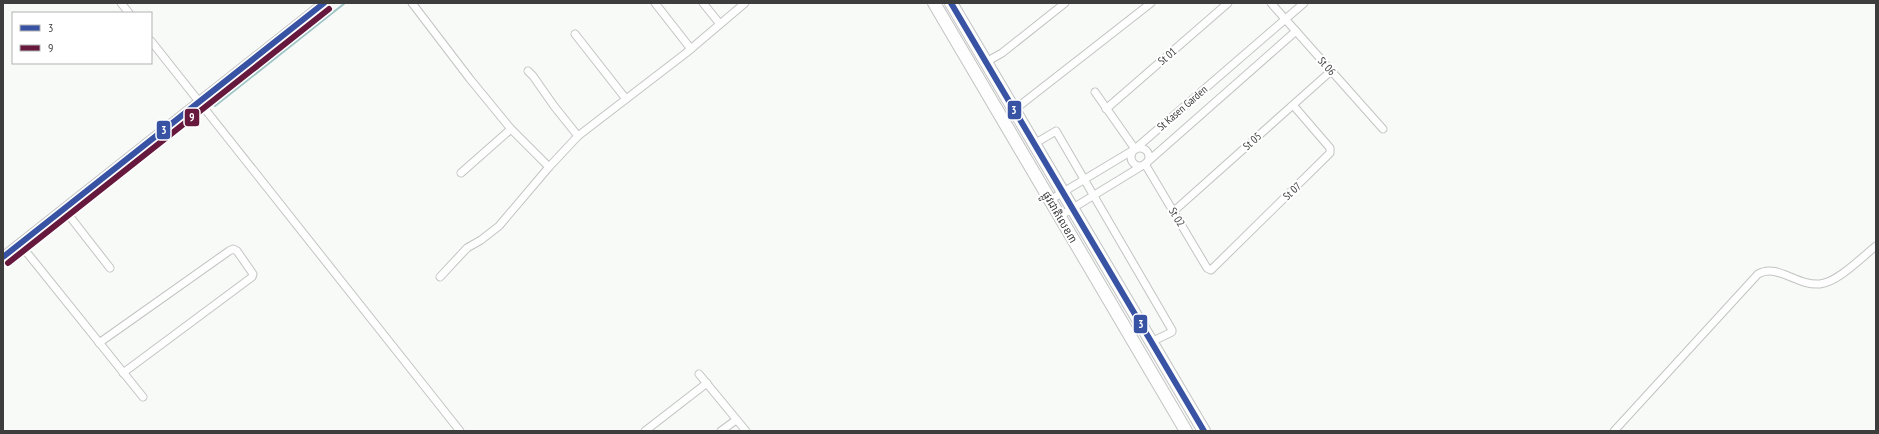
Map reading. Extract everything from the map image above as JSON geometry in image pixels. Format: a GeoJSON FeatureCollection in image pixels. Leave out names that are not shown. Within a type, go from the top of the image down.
{"type":"FeatureCollection","features":[{"type":"Feature","properties":{"kind":"highway","name":"ផ្លូវជាតិលេខ៣"},"geometry":{"type":"LineString","coordinates":[[934,3],[1186,431]]}},
{"type":"Feature","properties":{"kind":"highway","name":"ផ្លូវជាតិលេខ៣"},"geometry":{"type":"LineString","coordinates":[[951,3],[1204,431]]}},
{"type":"Feature","properties":{"kind":"main road"},"geometry":{"type":"LineString","coordinates":[[3,257],[324,3]]}},
{"type":"Feature","properties":{"kind":"street"},"geometry":{"type":"LineString","coordinates":[[121,3],[127,12]]}},
{"type":"Feature","properties":{"kind":"street"},"geometry":{"type":"LineString","coordinates":[[412,3],[470,79],[511,129],[549,167]]}},
{"type":"Feature","properties":{"kind":"street"},"geometry":{"type":"LineString","coordinates":[[655,3],[691,49]]}},
{"type":"Feature","properties":{"kind":"street"},"geometry":{"type":"LineString","coordinates":[[703,3],[720,24]]}},
{"type":"Feature","properties":{"kind":"street"},"geometry":{"type":"LineString","coordinates":[[440,277],[467,248],[481,240],[498,226],[578,136],[691,49],[745,3]]}},
{"type":"Feature","properties":{"kind":"street"},"geometry":{"type":"LineString","coordinates":[[986,62],[1002,53],[1065,3]]}},
{"type":"Feature","properties":{"kind":"street"},"geometry":{"type":"LineString","coordinates":[[1014,110],[1151,3]]}},
{"type":"Feature","properties":{"kind":"street","name":"St 01"},"geometry":{"type":"LineString","coordinates":[[1106,109],[1228,3]]}},
{"type":"Feature","properties":{"kind":"street","name":"St 06"},"geometry":{"type":"LineString","coordinates":[[1271,3],[1383,129]]}},
{"type":"Feature","properties":{"kind":"street","name":"St Kasen Garden"},"geometry":{"type":"LineString","coordinates":[[1050,200],[1135,149],[1304,3]]}},
{"type":"Feature","properties":{"kind":"street","name":"St Kasen Garden"},"geometry":{"type":"LineString","coordinates":[[1060,216],[1145,164],[1296,31]]}},
{"type":"Feature","properties":{"kind":"street"},"geometry":{"type":"LineString","coordinates":[[575,34],[626,100]]}},
{"type":"Feature","properties":{"kind":"street"},"geometry":{"type":"LineString","coordinates":[[152,42],[460,431]]}},
{"type":"Feature","properties":{"kind":"street"},"geometry":{"type":"LineString","coordinates":[[528,71],[534,76],[554,106],[578,136]]}},
{"type":"Feature","properties":{"kind":"street","name":"St 05"},"geometry":{"type":"LineString","coordinates":[[1174,211],[1331,71]]}},
{"type":"Feature","properties":{"kind":"street"},"geometry":{"type":"LineString","coordinates":[[1096,92],[1106,109],[1135,149]]}},
{"type":"Feature","properties":{"kind":"street","name":"St 07"},"geometry":{"type":"LineString","coordinates":[[1209,269],[1211,270],[1330,153],[1330,148],[1293,105]]}},
{"type":"Feature","properties":{"kind":"street"},"geometry":{"type":"LineString","coordinates":[[460,172],[511,129]]}},
{"type":"Feature","properties":{"kind":"street"},"geometry":{"type":"LineString","coordinates":[[1034,144],[1056,131],[1095,195],[1172,330],[1172,332],[1151,342]]}},
{"type":"Feature","properties":{"kind":"street"},"geometry":{"type":"LineString","coordinates":[[1141,147],[1149,153],[1149,159],[1145,164],[1137,166],[1132,162],[1131,154],[1135,149],[1141,147]]}},
{"type":"Feature","properties":{"kind":"street","name":"St 02"},"geometry":{"type":"LineString","coordinates":[[1145,164],[1209,269]]}},
{"type":"Feature","properties":{"kind":"street"},"geometry":{"type":"LineString","coordinates":[[64,209],[110,268]]}},
{"type":"Feature","properties":{"kind":"street"},"geometry":{"type":"LineString","coordinates":[[20,244],[142,397]]}},
{"type":"Feature","properties":{"kind":"street"},"geometry":{"type":"LineString","coordinates":[[1614,431],[1758,274],[1764,271],[1772,270],[1807,284],[1821,284],[1835,278],[1876,246]]}},
{"type":"Feature","properties":{"kind":"street"},"geometry":{"type":"LineString","coordinates":[[99,343],[229,251],[233,249],[237,251],[253,274],[252,278],[123,373]]}},
{"type":"Feature","properties":{"kind":"street"},"geometry":{"type":"LineString","coordinates":[[699,374],[746,431]]}},
{"type":"Feature","properties":{"kind":"street"},"geometry":{"type":"LineString","coordinates":[[645,431],[707,383]]}},
{"type":"Feature","properties":{"kind":"street"},"geometry":{"type":"LineString","coordinates":[[721,431],[736,420]]}},
{"type":"Feature","properties":{"kind":"waterway"},"geometry":{"type":"LineString","coordinates":[[215,106],[345,3]]}},
{"type":"Feature","properties":{"kind":"transit line","name":"3"},"geometry":{"type":"LineString","coordinates":[[3,257],[324,3]]}},
{"type":"Feature","properties":{"kind":"transit line","name":"3"},"geometry":{"type":"LineString","coordinates":[[951,3],[1204,431]]}},
{"type":"Feature","properties":{"kind":"transit line","name":"9"},"geometry":{"type":"LineString","coordinates":[[8,263],[329,9]]}}]}
